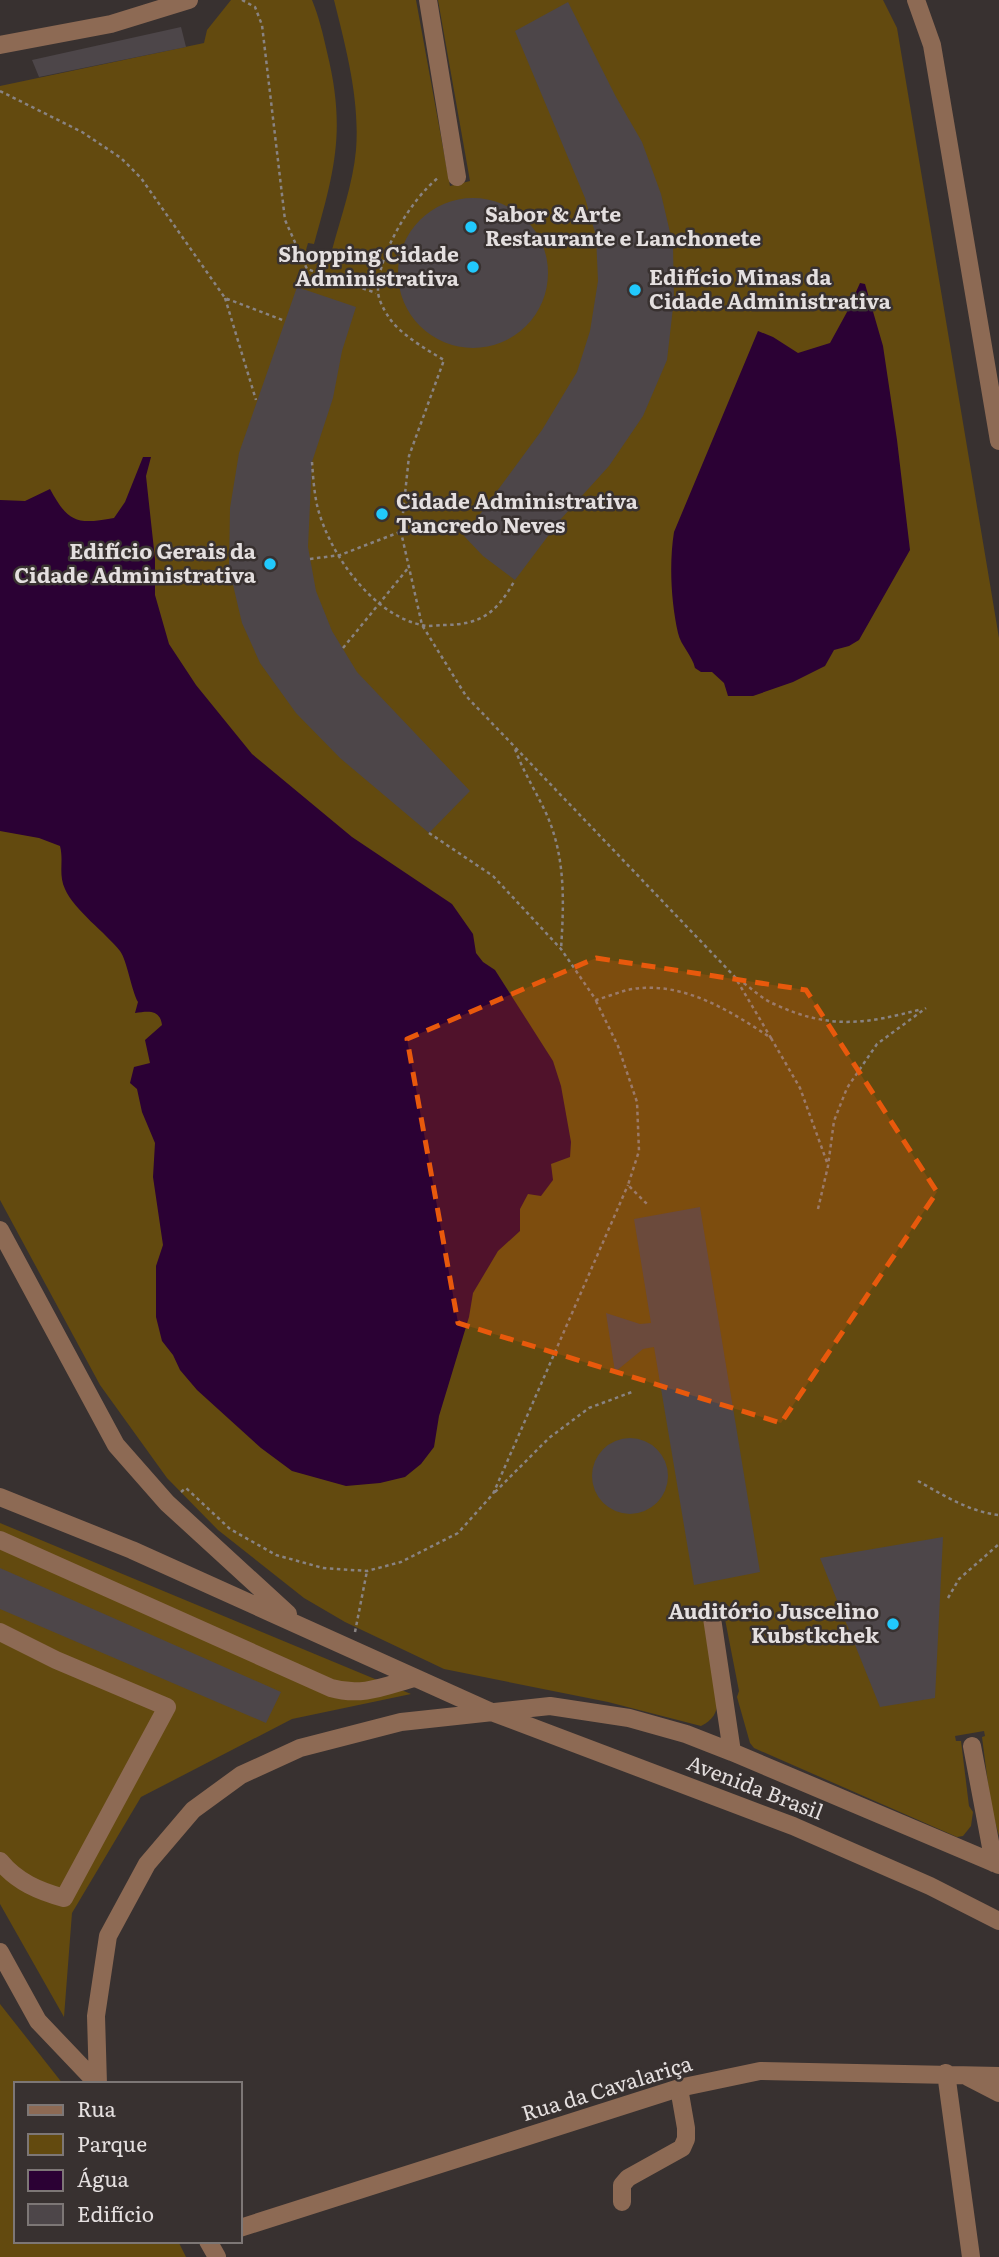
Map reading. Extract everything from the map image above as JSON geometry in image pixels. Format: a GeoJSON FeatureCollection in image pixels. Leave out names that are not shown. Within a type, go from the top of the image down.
{"type":"FeatureCollection","features":[{"type":"Feature","properties":{"kind":"street"},"geometry":{"type":"LineString","coordinates":[[0,45],[111,24],[189,0]]}},
{"type":"Feature","properties":{"kind":"street"},"geometry":{"type":"LineString","coordinates":[[428,0],[456,171]]}},
{"type":"Feature","properties":{"kind":"street"},"geometry":{"type":"LineString","coordinates":[[916,0],[932,45],[999,441]]}},
{"type":"Feature","properties":{"kind":"street"},"geometry":{"type":"LineString","coordinates":[[0,1230],[116,1445],[167,1503],[301,1626]]}},
{"type":"Feature","properties":{"kind":"street","name":"Avenida Brasil"},"geometry":{"type":"LineString","coordinates":[[0,1497],[132,1550],[489,1711],[793,1826],[930,1886],[999,1921]]}},
{"type":"Feature","properties":{"kind":"street"},"geometry":{"type":"LineString","coordinates":[[0,1540],[331,1688],[362,1693],[415,1678]]}},
{"type":"Feature","properties":{"kind":"street"},"geometry":{"type":"LineString","coordinates":[[712,1618],[732,1752]]}},
{"type":"Feature","properties":{"kind":"street"},"geometry":{"type":"LineString","coordinates":[[0,1632],[56,1660],[167,1707],[64,1898],[38,1891],[10,1874],[0,1861]]}},
{"type":"Feature","properties":{"kind":"street"},"geometry":{"type":"LineString","coordinates":[[98,2082],[96,2016],[108,1936],[147,1864],[193,1810],[241,1775],[300,1748],[401,1722],[550,1706],[629,1718],[686,1734],[732,1752],[997,1864]]}},
{"type":"Feature","properties":{"kind":"street"},"geometry":{"type":"LineString","coordinates":[[971,1746],[997,1864]]}},
{"type":"Feature","properties":{"kind":"street"},"geometry":{"type":"LineString","coordinates":[[0,1952],[38,2021],[96,2082]]}},
{"type":"Feature","properties":{"kind":"street","name":"Rua da Cavalariça"},"geometry":{"type":"LineString","coordinates":[[242,2227],[679,2088],[760,2071],[999,2076]]}},
{"type":"Feature","properties":{"kind":"street"},"geometry":{"type":"LineString","coordinates":[[971,2257],[954,2073],[999,2093]]}},
{"type":"Feature","properties":{"kind":"street"},"geometry":{"type":"LineString","coordinates":[[622,2202],[622,2185],[628,2178],[682,2148],[686,2139],[679,2088]]}},
{"type":"Feature","properties":{"kind":"path"},"geometry":{"type":"LineString","coordinates":[[242,0],[256,7],[262,25],[285,220],[301,258],[307,269],[377,293]]}},
{"type":"Feature","properties":{"kind":"path"},"geometry":{"type":"LineString","coordinates":[[0,91],[82,132],[121,158],[141,178],[225,298],[256,400]]}},
{"type":"Feature","properties":{"kind":"path"},"geometry":{"type":"LineString","coordinates":[[456,171],[430,184],[392,236],[377,293],[389,319],[423,348],[444,360],[409,456],[401,532],[422,625],[466,696],[735,977],[773,1004],[837,1023],[876,1021],[926,1008],[877,1044],[847,1088],[834,1121],[828,1166],[818,1209]]}},
{"type":"Feature","properties":{"kind":"path"},"geometry":{"type":"LineString","coordinates":[[225,298],[285,321]]}},
{"type":"Feature","properties":{"kind":"path"},"geometry":{"type":"LineString","coordinates":[[312,462],[317,505],[340,555],[355,582],[378,604],[422,625],[476,621],[495,610],[515,580]]}},
{"type":"Feature","properties":{"kind":"path"},"geometry":{"type":"LineString","coordinates":[[310,559],[340,555],[401,532]]}},
{"type":"Feature","properties":{"kind":"path"},"geometry":{"type":"LineString","coordinates":[[343,648],[409,567]]}},
{"type":"Feature","properties":{"kind":"path"},"geometry":{"type":"LineString","coordinates":[[514,747],[524,773],[546,813],[559,854],[565,896],[561,949]]}},
{"type":"Feature","properties":{"kind":"path"},"geometry":{"type":"LineString","coordinates":[[429,833],[493,876],[561,949],[596,1000],[618,1046],[637,1102],[639,1151],[628,1185],[493,1494]]}},
{"type":"Feature","properties":{"kind":"path"},"geometry":{"type":"LineString","coordinates":[[735,977],[800,1088],[828,1166]]}},
{"type":"Feature","properties":{"kind":"path"},"geometry":{"type":"LineString","coordinates":[[596,1000],[629,990],[666,989],[730,1010],[771,1038]]}},
{"type":"Feature","properties":{"kind":"path"},"geometry":{"type":"LineString","coordinates":[[628,1185],[647,1204]]}},
{"type":"Feature","properties":{"kind":"path"},"geometry":{"type":"LineString","coordinates":[[167,1503],[186,1488],[230,1529],[276,1555],[323,1568],[367,1571],[401,1562],[458,1533],[549,1438],[589,1408],[632,1392]]}},
{"type":"Feature","properties":{"kind":"path"},"geometry":{"type":"LineString","coordinates":[[918,1481],[957,1502],[988,1514],[999,1515]]}},
{"type":"Feature","properties":{"kind":"path"},"geometry":{"type":"LineString","coordinates":[[948,1598],[960,1579],[999,1544]]}},
{"type":"Feature","properties":{"kind":"path"},"geometry":{"type":"LineString","coordinates":[[351,1649],[367,1571]]}},
{"type":"Feature","properties":{"kind":"highlighted area"},"geometry":{"type":"Polygon","coordinates":[[[596,958],[806,990],[937,1192],[781,1423],[458,1323],[407,1039],[596,958]]]}},
{"type":"Feature","properties":{"kind":"green space"},"geometry":{"type":"Polygon","coordinates":[[[231,0],[312,0],[333,79],[337,127],[328,194],[314,244],[308,243],[306,250],[335,257],[337,252],[332,250],[352,175],[357,131],[351,74],[334,0],[416,0],[450,186],[470,181],[438,0],[883,0],[897,28],[999,638],[999,1836],[991,1807],[982,1737],[985,1736],[984,1731],[955,1736],[956,1741],[961,1741],[969,1806],[973,1812],[971,1826],[963,1836],[957,1837],[754,1748],[750,1743],[737,1697],[739,1691],[723,1609],[728,1608],[727,1604],[696,1610],[698,1615],[703,1614],[718,1700],[714,1716],[701,1726],[608,1702],[444,1669],[345,1622],[304,1598],[218,1530],[167,1478],[100,1385],[0,1200],[0,86],[204,43],[207,30],[231,0]]]}},
{"type":"Feature","properties":{"kind":"green space"},"geometry":{"type":"Polygon","coordinates":[[[0,1523],[411,1694],[292,1719],[141,1797],[72,1913],[64,2017],[0,1904],[0,1523]]]}},
{"type":"Feature","properties":{"kind":"green space"},"geometry":{"type":"Polygon","coordinates":[[[0,2004],[61,2082],[14,2082],[14,2243],[179,2243],[186,2257],[0,2257],[0,2004]]]}},
{"type":"Feature","properties":{"kind":"water"},"geometry":{"type":"Polygon","coordinates":[[[860,283],[865,284],[883,346],[910,550],[859,640],[834,650],[825,666],[793,682],[753,696],[728,696],[724,683],[712,672],[701,672],[695,668],[679,638],[672,582],[674,532],[758,331],[798,353],[830,343],[860,283]]]}},
{"type":"Feature","properties":{"kind":"water"},"geometry":{"type":"Polygon","coordinates":[[[143,457],[151,457],[146,476],[155,559],[155,595],[169,644],[196,685],[252,754],[352,837],[452,904],[473,934],[476,953],[495,970],[553,1061],[561,1086],[571,1142],[570,1157],[551,1164],[553,1180],[541,1196],[528,1194],[520,1209],[520,1231],[498,1251],[473,1293],[469,1317],[439,1416],[434,1447],[421,1464],[405,1477],[380,1483],[346,1486],[292,1471],[261,1448],[197,1390],[180,1370],[162,1341],[156,1317],[156,1266],[163,1245],[153,1177],[155,1143],[142,1112],[137,1089],[130,1083],[134,1067],[150,1063],[145,1040],[162,1025],[161,1020],[153,1012],[135,1013],[138,1002],[120,951],[75,905],[65,889],[60,846],[39,838],[0,831],[0,500],[25,501],[50,489],[62,508],[74,518],[90,521],[114,518],[125,502],[143,457]]]}},
{"type":"Feature","properties":{"kind":"building","name":"Edifício Minas da Cidade Administrativa"},"geometry":{"type":"Polygon","coordinates":[[[568,2],[642,142],[661,194],[673,245],[674,299],[667,360],[643,416],[609,466],[560,520],[515,580],[483,556],[464,536],[542,430],[577,372],[590,331],[598,281],[596,236],[585,198],[515,31],[568,2]]]}},
{"type":"Feature","properties":{"kind":"building"},"geometry":{"type":"Polygon","coordinates":[[[181,27],[186,47],[39,77],[32,60],[181,27]]]}},
{"type":"Feature","properties":{"kind":"building","name":"Shopping Cidade Administrativa"},"geometry":{"type":"Polygon","coordinates":[[[473,198],[502,203],[526,220],[543,244],[548,273],[543,302],[526,326],[502,343],[473,348],[444,343],[420,326],[403,302],[398,273],[403,244],[420,220],[444,203],[473,198]]]}},
{"type":"Feature","properties":{"kind":"building","name":"Edifício Gerais da Cidade Administrativa"},"geometry":{"type":"Polygon","coordinates":[[[297,287],[356,307],[342,351],[333,398],[312,462],[308,547],[316,591],[332,631],[357,672],[470,791],[429,833],[340,758],[296,713],[260,663],[242,623],[229,568],[230,508],[239,453],[297,287]]]}},
{"type":"Feature","properties":{"kind":"building"},"geometry":{"type":"Polygon","coordinates":[[[700,1207],[760,1572],[694,1585],[654,1347],[643,1349],[615,1372],[606,1313],[640,1324],[651,1323],[634,1219],[700,1207]]]}},
{"type":"Feature","properties":{"kind":"building"},"geometry":{"type":"Polygon","coordinates":[[[630,1438],[644,1441],[657,1449],[665,1462],[668,1476],[665,1490],[657,1503],[644,1511],[630,1514],[616,1511],[603,1503],[595,1490],[592,1476],[595,1462],[603,1449],[616,1441],[630,1438]]]}},
{"type":"Feature","properties":{"kind":"building","name":"Auditório Juscelino Kubstkchek"},"geometry":{"type":"Polygon","coordinates":[[[943,1537],[935,1698],[880,1707],[820,1558],[943,1537]]]}},
{"type":"Feature","properties":{"kind":"building"},"geometry":{"type":"Polygon","coordinates":[[[0,1568],[281,1692],[266,1723],[0,1609],[0,1568]]]}},
{"type":"Feature","properties":{"kind":"place","name":"Sabor & Arte Restaurante e Lanchonete"},"geometry":{"type":"Point","coordinates":[471,227]}},
{"type":"Feature","properties":{"kind":"place","name":"Shopping Cidade Administrativa"},"geometry":{"type":"Point","coordinates":[473,267]}},
{"type":"Feature","properties":{"kind":"place","name":"Edifício Minas da Cidade Administrativa"},"geometry":{"type":"Point","coordinates":[635,290]}},
{"type":"Feature","properties":{"kind":"place","name":"Cidade Administrativa Tancredo Neves"},"geometry":{"type":"Point","coordinates":[382,514]}},
{"type":"Feature","properties":{"kind":"place","name":"Edifício Gerais da Cidade Administrativa"},"geometry":{"type":"Point","coordinates":[270,564]}},
{"type":"Feature","properties":{"kind":"place","name":"Auditório Juscelino Kubstkchek"},"geometry":{"type":"Point","coordinates":[893,1624]}}]}
